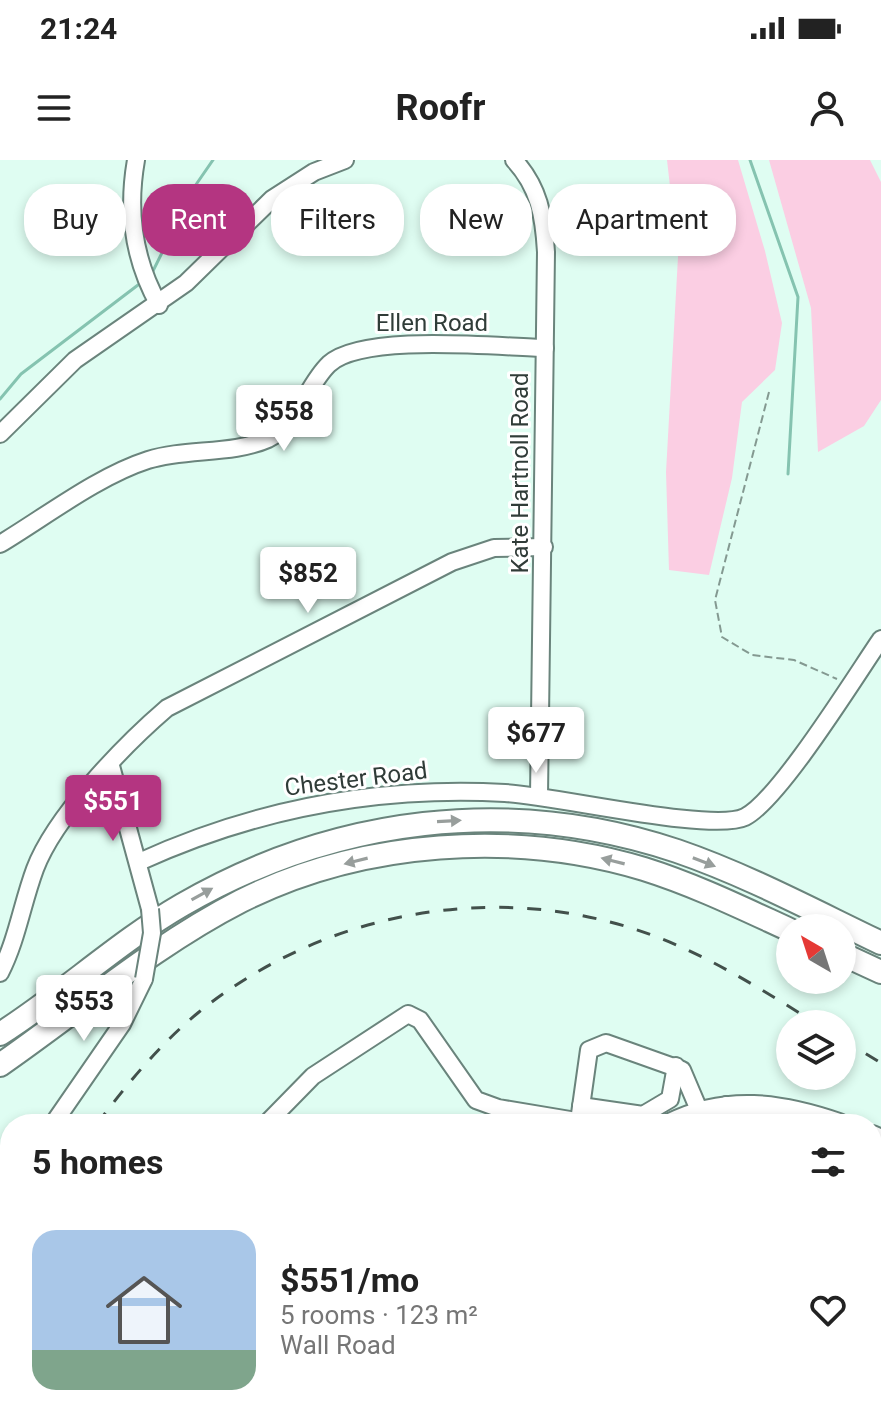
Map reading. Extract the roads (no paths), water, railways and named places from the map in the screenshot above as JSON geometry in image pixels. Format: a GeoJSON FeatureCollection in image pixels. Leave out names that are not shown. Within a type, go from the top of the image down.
{"type":"FeatureCollection","features":[{"type":"Feature","properties":{"kind":"highway"},"geometry":{"type":"LineString","coordinates":[[0,1034],[116,948],[224,882],[324,842],[426,822],[524,821],[586,828],[661,846],[735,875],[881,943]]}},
{"type":"Feature","properties":{"kind":"highway"},"geometry":{"type":"LineString","coordinates":[[0,1065],[170,944],[242,901],[288,881],[383,855],[490,846],[540,848],[598,857],[688,884],[776,924]]}},
{"type":"Feature","properties":{"kind":"highway"},"geometry":{"type":"LineString","coordinates":[[856,960],[881,972]]}},
{"type":"Feature","properties":{"kind":"main road"},"geometry":{"type":"LineString","coordinates":[[691,1114],[699,1110],[722,1114]]}},
{"type":"Feature","properties":{"kind":"street"},"geometry":{"type":"LineString","coordinates":[[136,160],[132,215],[136,247],[141,269],[159,305]]}},
{"type":"Feature","properties":{"kind":"street"},"geometry":{"type":"LineString","coordinates":[[0,434],[44,387],[87,350],[159,305],[186,283],[272,199],[314,172],[345,160]]}},
{"type":"Feature","properties":{"kind":"street","name":"Kate Hartnoll Road"},"geometry":{"type":"LineString","coordinates":[[514,160],[534,188],[545,223],[539,796]]}},
{"type":"Feature","properties":{"kind":"street","name":"Ellen Road"},"geometry":{"type":"LineString","coordinates":[[0,544],[131,466],[177,454],[250,444],[273,436],[298,410],[325,368],[351,351],[386,345],[545,348]]}},
{"type":"Feature","properties":{"kind":"street"},"geometry":{"type":"LineString","coordinates":[[0,973],[17,934],[34,870],[46,845],[111,766],[167,708],[452,562],[494,548],[544,547]]}},
{"type":"Feature","properties":{"kind":"street","name":"Chester Road"},"geometry":{"type":"LineString","coordinates":[[139,862],[229,825],[298,808],[430,793],[539,796],[705,822],[743,818],[775,788],[881,639]]}},
{"type":"Feature","properties":{"kind":"street"},"geometry":{"type":"LineString","coordinates":[[60,1114],[122,1024],[144,979],[151,943],[150,909],[111,766]]}},
{"type":"Feature","properties":{"kind":"street"},"geometry":{"type":"LineString","coordinates":[[276,1114],[313,1076],[408,1014],[420,1020],[476,1100],[498,1108],[556,1114]]}},
{"type":"Feature","properties":{"kind":"street"},"geometry":{"type":"LineString","coordinates":[[585,1114],[592,1046],[606,1043],[676,1066],[686,1075],[699,1110]]}},
{"type":"Feature","properties":{"kind":"street"},"geometry":{"type":"LineString","coordinates":[[646,1114],[670,1099],[676,1066]]}},
{"type":"Feature","properties":{"kind":"waterway"},"geometry":{"type":"LineString","coordinates":[[151,275],[195,186],[213,160]]}},
{"type":"Feature","properties":{"kind":"waterway"},"geometry":{"type":"LineString","coordinates":[[750,160],[798,297],[788,474]]}},
{"type":"Feature","properties":{"kind":"waterway"},"geometry":{"type":"LineString","coordinates":[[0,399],[21,374],[138,285]]}},
{"type":"Feature","properties":{"kind":"railway"},"geometry":{"type":"LineString","coordinates":[[105,1114],[171,1037],[199,1012],[249,977],[303,949],[360,927],[418,914],[478,908],[538,909],[598,919],[657,937],[699,955],[794,1010]]}},
{"type":"Feature","properties":{"kind":"railway"},"geometry":{"type":"LineString","coordinates":[[856,1048],[881,1063]]}}]}
